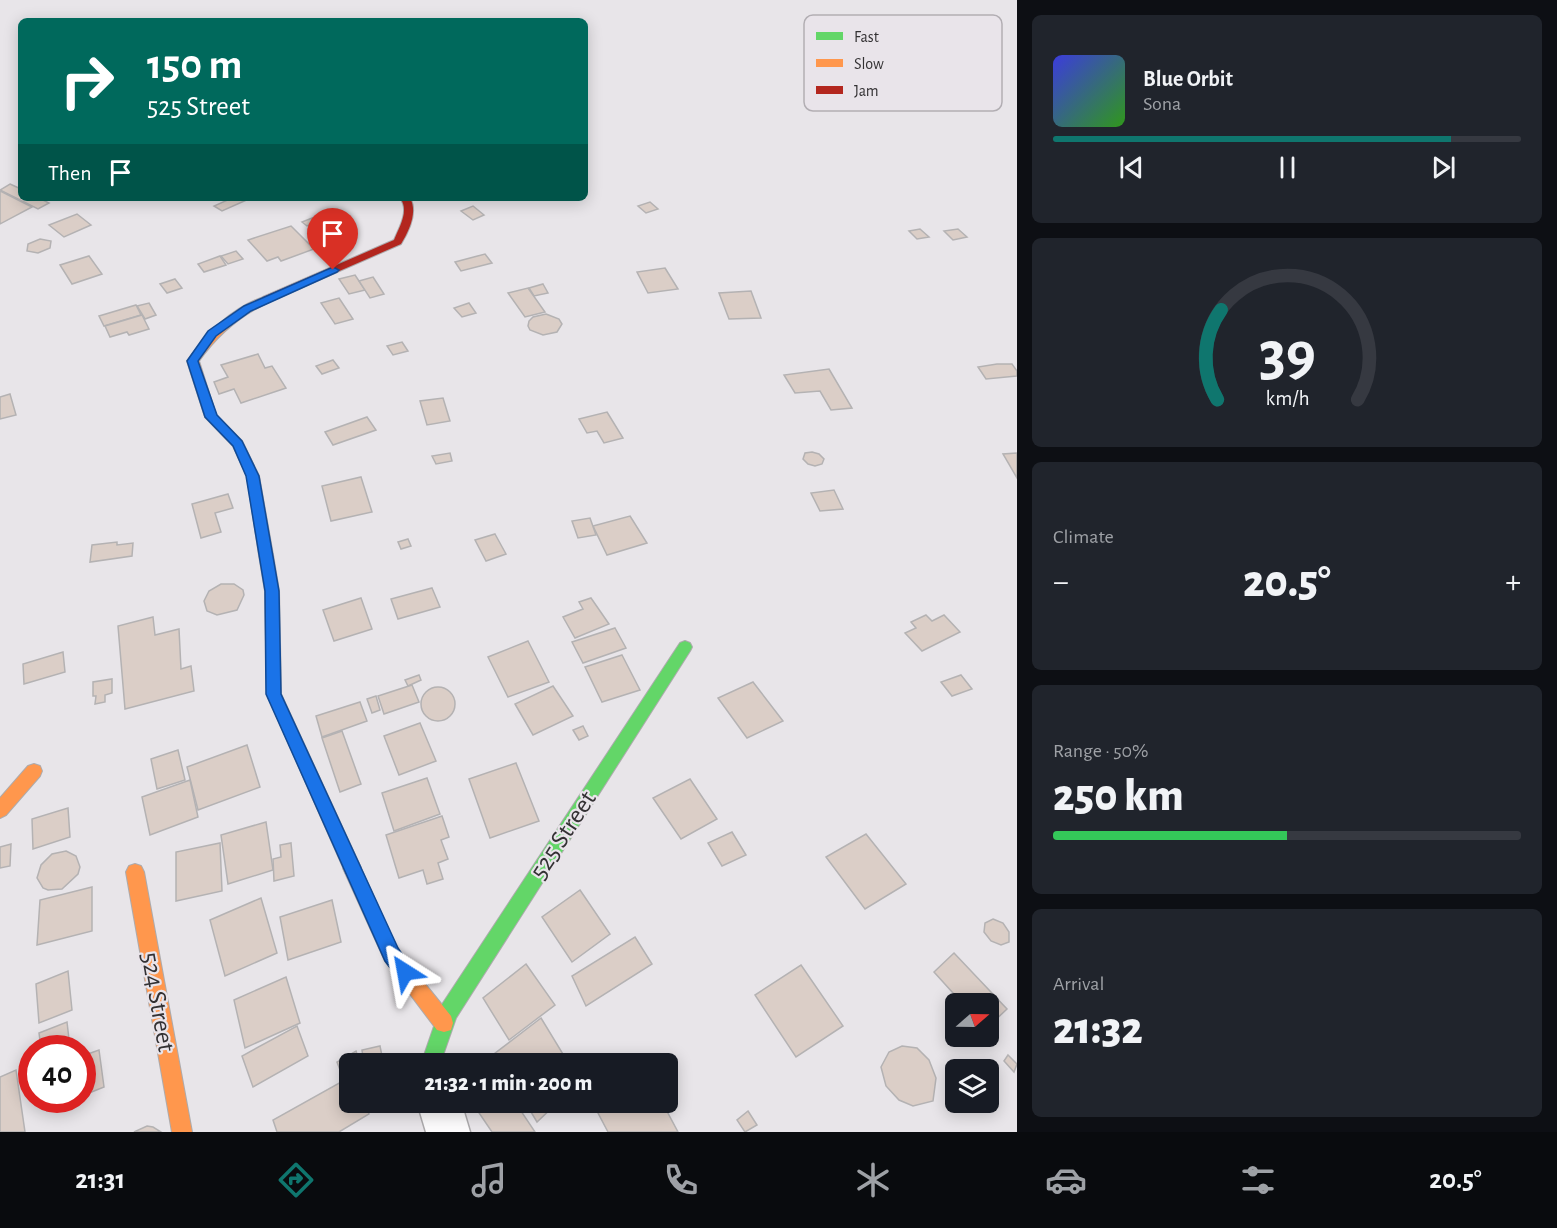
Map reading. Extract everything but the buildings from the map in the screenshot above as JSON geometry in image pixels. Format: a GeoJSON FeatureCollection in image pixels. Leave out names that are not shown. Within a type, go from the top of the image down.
{"type":"FeatureCollection","features":[{"type":"Feature","properties":{"kind":"street"},"geometry":{"type":"LineString","coordinates":[[408,201],[408,218],[398,242],[247,308],[212,334],[192,361],[211,417],[238,444],[252,476],[272,591],[274,694],[392,955],[444,1023]]}},
{"type":"Feature","properties":{"kind":"street","name":"525 Street"},"geometry":{"type":"LineString","coordinates":[[433,1053],[454,1004],[685,647]]}},
{"type":"Feature","properties":{"kind":"street"},"geometry":{"type":"LineString","coordinates":[[0,810],[34,771]]}},
{"type":"Feature","properties":{"kind":"street","name":"524 Street"},"geometry":{"type":"LineString","coordinates":[[135,872],[182,1132]]}},
{"type":"Feature","properties":{"kind":"street"},"geometry":{"type":"LineString","coordinates":[[442,1113],[448,1132]]}},
{"type":"Feature","properties":{"kind":"traffic: fast"},"geometry":{"type":"LineString","coordinates":[[434,1053],[448,1013],[685,647]]}},
{"type":"Feature","properties":{"kind":"traffic: slow"},"geometry":{"type":"LineString","coordinates":[[266,555],[253,476],[238,444],[211,417],[193,361],[225,324],[267,299]]}},
{"type":"Feature","properties":{"kind":"traffic: slow"},"geometry":{"type":"LineString","coordinates":[[0,810],[34,771]]}},
{"type":"Feature","properties":{"kind":"traffic: slow"},"geometry":{"type":"LineString","coordinates":[[352,868],[391,955],[444,1023]]}},
{"type":"Feature","properties":{"kind":"traffic: slow"},"geometry":{"type":"LineString","coordinates":[[135,872],[182,1132]]}},
{"type":"Feature","properties":{"kind":"traffic: jam"},"geometry":{"type":"LineString","coordinates":[[267,299],[398,242],[408,218],[408,201]]}},
{"type":"Feature","properties":{"kind":"traffic: jam"},"geometry":{"type":"LineString","coordinates":[[266,555],[272,591],[274,694],[352,868]]}},
{"type":"Feature","properties":{"kind":"route"},"geometry":{"type":"LineString","coordinates":[[333,270],[247,308],[212,334],[192,361],[211,417],[238,444],[252,476],[272,591],[274,694],[392,955],[405,972]]}}]}
